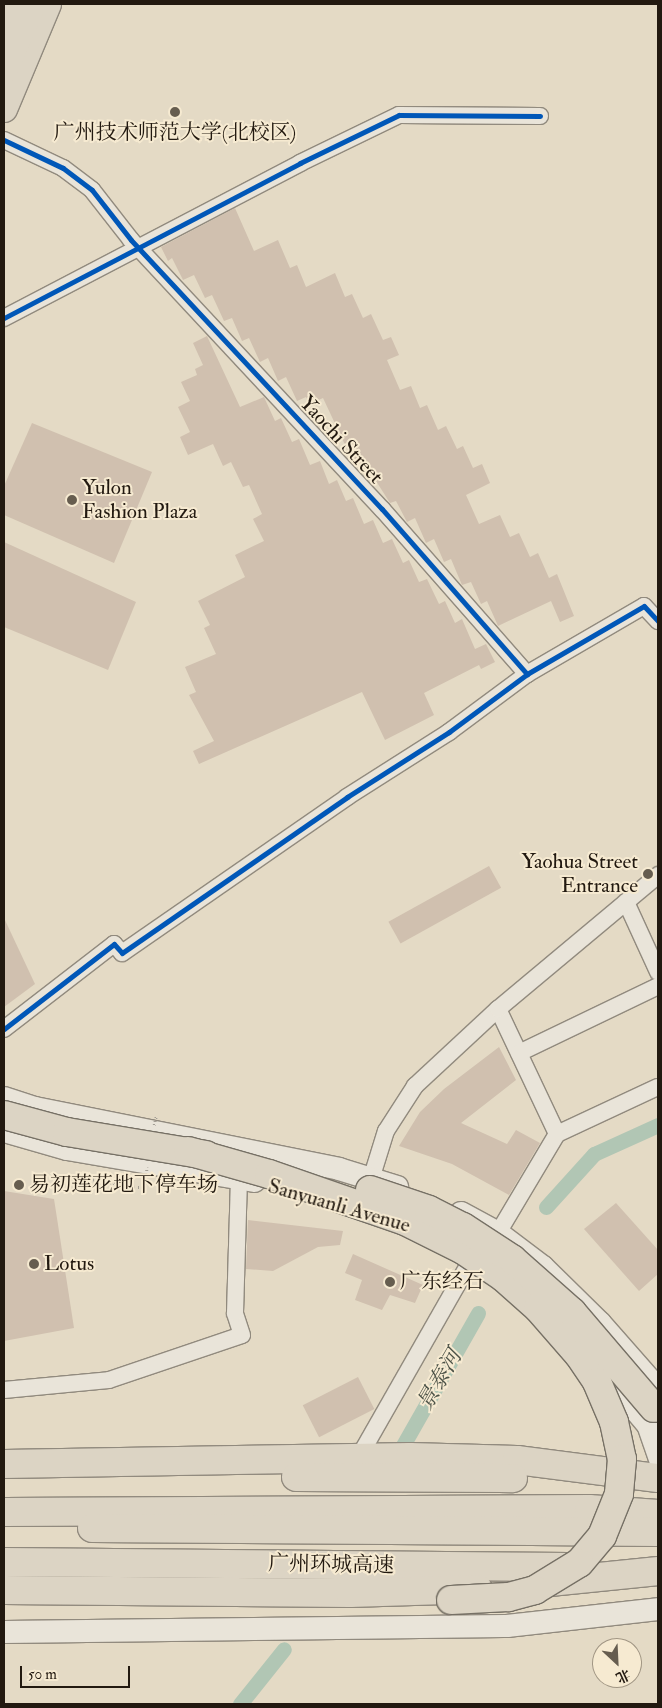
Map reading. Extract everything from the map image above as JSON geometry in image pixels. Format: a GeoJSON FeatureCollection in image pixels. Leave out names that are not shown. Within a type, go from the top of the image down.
{"type":"FeatureCollection","features":[{"type":"Feature","properties":{"kind":"highway"},"geometry":{"type":"LineString","coordinates":[[4,71],[33,4]]}},
{"type":"Feature","properties":{"kind":"highway"},"geometry":{"type":"LineString","coordinates":[[4,1115],[67,1132],[188,1151],[352,1185],[408,1202],[462,1227],[512,1259],[557,1296],[594,1336],[650,1415]]}},
{"type":"Feature","properties":{"kind":"highway"},"geometry":{"type":"LineString","coordinates":[[4,1608],[475,1600],[508,1597],[547,1584],[579,1563],[602,1536],[614,1511],[621,1483],[622,1459],[618,1435],[604,1395],[568,1341],[510,1282],[477,1258],[420,1227],[317,1190],[188,1151]]}},
{"type":"Feature","properties":{"kind":"highway"},"geometry":{"type":"LineString","coordinates":[[4,1464],[410,1457],[517,1460],[658,1478]]}},
{"type":"Feature","properties":{"kind":"highway"},"geometry":{"type":"LineString","coordinates":[[4,1476],[516,1478],[602,1471]]}},
{"type":"Feature","properties":{"kind":"highway"},"geometry":{"type":"LineString","coordinates":[[4,1512],[589,1509],[658,1514]]}},
{"type":"Feature","properties":{"kind":"highway","name":"广州环城高速"},"geometry":{"type":"LineString","coordinates":[[4,1527],[658,1532]]}},
{"type":"Feature","properties":{"kind":"highway","name":"广州环城高速"},"geometry":{"type":"LineString","coordinates":[[4,1562],[658,1567]]}},
{"type":"Feature","properties":{"kind":"highway"},"geometry":{"type":"LineString","coordinates":[[4,1590],[444,1592],[658,1571]]}},
{"type":"Feature","properties":{"kind":"main road"},"geometry":{"type":"LineString","coordinates":[[4,24],[12,4]]}},
{"type":"Feature","properties":{"kind":"main road"},"geometry":{"type":"LineString","coordinates":[[4,109],[48,4]]}},
{"type":"Feature","properties":{"kind":"main road","name":"Sanyuanli Avenue"},"geometry":{"type":"LineString","coordinates":[[4,1098],[35,1108],[255,1150],[373,1178],[454,1210],[498,1233],[570,1292],[658,1390]]}},
{"type":"Feature","properties":{"kind":"main road","name":"Sanyuanli Avenue"},"geometry":{"type":"LineString","coordinates":[[4,1131],[67,1149],[240,1178],[354,1206],[406,1224],[474,1255],[510,1279],[554,1318],[650,1415],[658,1437]]}},
{"type":"Feature","properties":{"kind":"main road"},"geometry":{"type":"LineString","coordinates":[[4,1632],[506,1626],[658,1609]]}},
{"type":"Feature","properties":{"kind":"street"},"geometry":{"type":"LineString","coordinates":[[4,318],[139,246],[399,115],[540,116]]}},
{"type":"Feature","properties":{"kind":"street","name":"Yaochi Street"},"geometry":{"type":"LineString","coordinates":[[4,140],[76,176],[92,190],[115,222],[382,509],[527,674]]}},
{"type":"Feature","properties":{"kind":"street"},"geometry":{"type":"LineString","coordinates":[[4,1029],[114,944],[122,953],[347,797],[449,732],[527,674],[644,606],[658,621]]}},
{"type":"Feature","properties":{"kind":"street"},"geometry":{"type":"LineString","coordinates":[[354,1206],[368,1190],[386,1131],[403,1100],[428,1072],[498,1009],[658,875]]}},
{"type":"Feature","properties":{"kind":"street"},"geometry":{"type":"LineString","coordinates":[[626,902],[658,972]]}},
{"type":"Feature","properties":{"kind":"street"},"geometry":{"type":"LineString","coordinates":[[519,1053],[658,986]]}},
{"type":"Feature","properties":{"kind":"street"},"geometry":{"type":"LineString","coordinates":[[498,1009],[557,1134]]}},
{"type":"Feature","properties":{"kind":"street"},"geometry":{"type":"LineString","coordinates":[[498,1233],[557,1134],[658,1087]]}},
{"type":"Feature","properties":{"kind":"street"},"geometry":{"type":"LineString","coordinates":[[4,1390],[109,1380],[242,1335],[235,1313],[240,1178]]}},
{"type":"Feature","properties":{"kind":"street"},"geometry":{"type":"LineString","coordinates":[[364,1448],[474,1255]]}},
{"type":"Feature","properties":{"kind":"street"},"geometry":{"type":"LineString","coordinates":[[650,1415],[658,1462]]}},
{"type":"Feature","properties":{"kind":"path"},"geometry":{"type":"LineString","coordinates":[[86,1178],[144,1188]]}},
{"type":"Feature","properties":{"kind":"building"},"geometry":{"type":"Polygon","coordinates":[[[235,208],[254,251],[278,240],[290,268],[297,265],[306,287],[335,273],[345,297],[352,294],[363,318],[371,314],[383,340],[391,337],[399,355],[387,360],[400,390],[411,386],[420,408],[427,405],[438,430],[446,426],[457,449],[463,446],[473,468],[482,464],[490,483],[466,495],[479,524],[500,515],[510,537],[519,533],[530,557],[538,553],[549,578],[557,574],[574,616],[560,622],[551,601],[498,626],[487,601],[481,604],[471,582],[462,585],[451,559],[444,562],[434,539],[426,543],[415,518],[407,522],[396,501],[390,503],[376,481],[372,483],[359,462],[354,464],[323,398],[310,404],[306,397],[297,401],[286,377],[278,381],[268,358],[260,362],[249,338],[242,341],[232,318],[224,321],[212,295],[205,298],[194,275],[183,280],[172,258],[168,261],[161,247],[235,208]]]}},
{"type":"Feature","properties":{"kind":"building"},"geometry":{"type":"Polygon","coordinates":[[[207,336],[240,407],[264,397],[275,421],[281,418],[292,442],[299,439],[310,465],[320,461],[329,484],[337,480],[346,501],[353,498],[364,524],[373,520],[383,543],[392,539],[403,563],[409,560],[419,582],[427,579],[439,604],[445,601],[455,623],[462,619],[475,649],[486,644],[495,662],[481,669],[479,665],[424,693],[434,715],[385,740],[362,692],[199,764],[193,751],[214,741],[189,695],[196,692],[185,667],[216,654],[204,628],[210,625],[198,601],[245,577],[235,555],[264,541],[253,519],[262,514],[249,485],[243,487],[231,462],[223,466],[213,444],[188,455],[180,437],[190,432],[178,407],[190,401],[181,382],[197,375],[195,369],[203,365],[193,343],[207,336]]]}},
{"type":"Feature","properties":{"kind":"building","name":"Yulon Fashion Plaza"},"geometry":{"type":"Polygon","coordinates":[[[32,423],[152,472],[114,563],[4,515],[4,486],[32,423]]]}},
{"type":"Feature","properties":{"kind":"building","name":"Yulon Fashion Plaza"},"geometry":{"type":"Polygon","coordinates":[[[4,542],[136,602],[108,670],[4,627],[4,542]]]}},
{"type":"Feature","properties":{"kind":"building"},"geometry":{"type":"Polygon","coordinates":[[[489,866],[501,888],[401,944],[388,922],[489,866]]]}},
{"type":"Feature","properties":{"kind":"building"},"geometry":{"type":"Polygon","coordinates":[[[4,918],[35,984],[4,1007],[4,918]]]}},
{"type":"Feature","properties":{"kind":"building"},"geometry":{"type":"Polygon","coordinates":[[[499,1047],[516,1080],[461,1123],[507,1144],[516,1130],[540,1143],[509,1195],[452,1164],[399,1146],[420,1112],[444,1089],[499,1047]]]}},
{"type":"Feature","properties":{"kind":"building","name":"Lotus"},"geometry":{"type":"Polygon","coordinates":[[[4,1191],[54,1199],[74,1328],[4,1341],[4,1191]]]}},
{"type":"Feature","properties":{"kind":"building"},"geometry":{"type":"Polygon","coordinates":[[[616,1203],[658,1250],[658,1274],[639,1291],[584,1229],[616,1203]]]}},
{"type":"Feature","properties":{"kind":"building"},"geometry":{"type":"Polygon","coordinates":[[[248,1220],[343,1231],[340,1245],[318,1247],[273,1271],[246,1269],[248,1220]]]}},
{"type":"Feature","properties":{"kind":"building","name":"广东经石"},"geometry":{"type":"Polygon","coordinates":[[[353,1254],[423,1285],[415,1303],[390,1295],[382,1310],[355,1300],[362,1280],[345,1273],[353,1254]]]}},
{"type":"Feature","properties":{"kind":"building"},"geometry":{"type":"Polygon","coordinates":[[[358,1377],[374,1409],[319,1437],[303,1405],[358,1377]]]}},
{"type":"Feature","properties":{"kind":"waterway","name":"景泰河"},"geometry":{"type":"LineString","coordinates":[[546,1207],[594,1154],[658,1125]]}},
{"type":"Feature","properties":{"kind":"waterway","name":"景泰河"},"geometry":{"type":"LineString","coordinates":[[402,1447],[478,1313]]}},
{"type":"Feature","properties":{"kind":"waterway","name":"景泰河"},"geometry":{"type":"LineString","coordinates":[[240,1704],[284,1649]]}},
{"type":"Feature","properties":{"kind":"cycle path"},"geometry":{"type":"LineString","coordinates":[[4,318],[300,163],[399,115],[540,116]]}},
{"type":"Feature","properties":{"kind":"cycle path"},"geometry":{"type":"LineString","coordinates":[[4,140],[63,168],[92,190],[131,240],[382,509],[527,674],[644,606],[658,621]]}},
{"type":"Feature","properties":{"kind":"cycle path"},"geometry":{"type":"LineString","coordinates":[[4,1029],[114,944],[122,953],[347,797],[449,732],[527,674]]}},
{"type":"Feature","properties":{"kind":"place","name":"广州技术师范大学(北校区)"},"geometry":{"type":"Point","coordinates":[175,112]}},
{"type":"Feature","properties":{"kind":"place","name":"Yulon Fashion Plaza"},"geometry":{"type":"Point","coordinates":[72,500]}},
{"type":"Feature","properties":{"kind":"place","name":"Yaohua Street Entrance"},"geometry":{"type":"Point","coordinates":[648,874]}},
{"type":"Feature","properties":{"kind":"place","name":"易初莲花地下停车场"},"geometry":{"type":"Point","coordinates":[19,1185]}},
{"type":"Feature","properties":{"kind":"place","name":"Lotus"},"geometry":{"type":"Point","coordinates":[34,1264]}},
{"type":"Feature","properties":{"kind":"place","name":"广东经石"},"geometry":{"type":"Point","coordinates":[390,1282]}}]}
